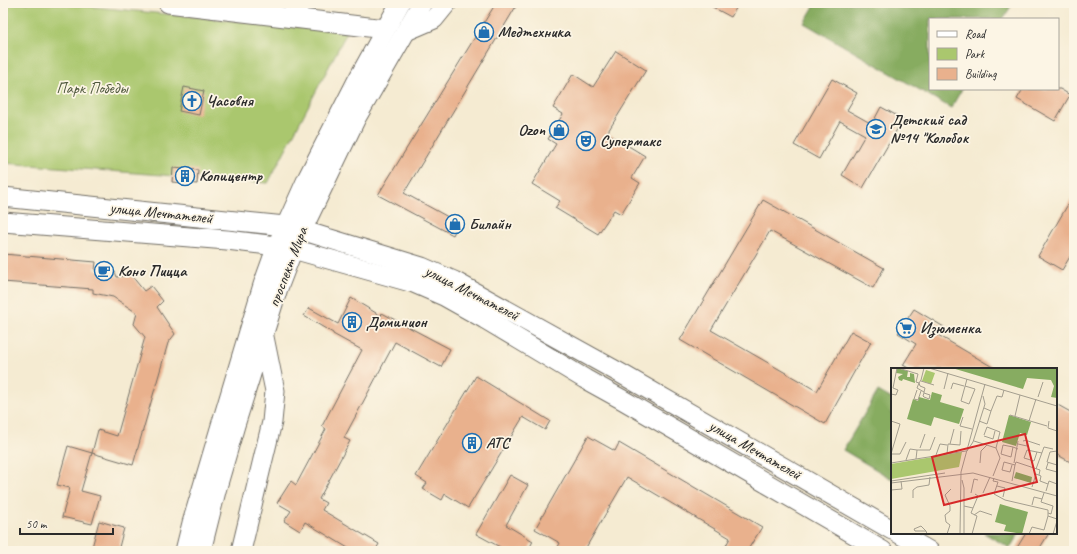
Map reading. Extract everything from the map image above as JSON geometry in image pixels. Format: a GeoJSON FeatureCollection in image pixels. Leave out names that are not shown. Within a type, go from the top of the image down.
{"type":"FeatureCollection","features":[{"type":"Feature","properties":{"kind":"street"},"geometry":{"type":"LineString","coordinates":[[168,3],[385,29]]}},
{"type":"Feature","properties":{"kind":"street","name":"проспект Мира"},"geometry":{"type":"LineString","coordinates":[[185,551],[263,285],[285,247],[293,228],[308,177],[357,80],[400,3]]}},
{"type":"Feature","properties":{"kind":"street","name":"проспект Мира"},"geometry":{"type":"LineString","coordinates":[[293,228],[422,3]]}},
{"type":"Feature","properties":{"kind":"street"},"geometry":{"type":"LineString","coordinates":[[406,31],[434,18],[447,3]]}},
{"type":"Feature","properties":{"kind":"street","name":"улица Мечтателей"},"geometry":{"type":"LineString","coordinates":[[3,197],[293,228],[422,267],[454,281],[620,372],[891,529]]}},
{"type":"Feature","properties":{"kind":"street","name":"улица Мечтателей"},"geometry":{"type":"LineString","coordinates":[[3,222],[226,240],[285,247],[414,283],[444,296],[485,319],[585,379],[884,551]]}},
{"type":"Feature","properties":{"kind":"street","name":"проспект Мира"},"geometry":{"type":"LineString","coordinates":[[201,551],[223,466],[278,288],[285,247]]}},
{"type":"Feature","properties":{"kind":"street"},"geometry":{"type":"LineString","coordinates":[[241,551],[272,422],[275,391],[263,335]]}},
{"type":"Feature","properties":{"kind":"street"},"geometry":{"type":"LineString","coordinates":[[900,534],[929,551]]}},
{"type":"Feature","properties":{"kind":"green space","name":"Парк Победы"},"geometry":{"type":"Polygon","coordinates":[[[3,3],[55,3],[347,32],[268,183],[3,163],[3,3]]]}},
{"type":"Feature","properties":{"kind":"green space"},"geometry":{"type":"Polygon","coordinates":[[[816,3],[1013,3],[1004,18],[929,18],[929,90],[961,90],[951,108],[804,23],[816,3]]]}},
{"type":"Feature","properties":{"kind":"green space"},"geometry":{"type":"Polygon","coordinates":[[[878,391],[891,398],[891,478],[843,450],[878,391]]]}},
{"type":"Feature","properties":{"kind":"green space"},"geometry":{"type":"Polygon","coordinates":[[[986,534],[1018,534],[1010,548],[986,534]]]}},
{"type":"Feature","properties":{"kind":"building"},"geometry":{"type":"Polygon","coordinates":[[[496,3],[518,3],[404,193],[459,223],[453,235],[378,195],[496,3]]]}},
{"type":"Feature","properties":{"kind":"building"},"geometry":{"type":"Polygon","coordinates":[[[705,3],[739,3],[731,17],[705,3]]]}},
{"type":"Feature","properties":{"kind":"building","name":"Супермакс"},"geometry":{"type":"Polygon","coordinates":[[[616,51],[646,70],[607,133],[645,156],[632,178],[640,183],[621,214],[614,210],[598,234],[555,208],[560,201],[532,184],[556,144],[548,139],[563,114],[553,108],[573,74],[593,87],[616,51]]]}},
{"type":"Feature","properties":{"kind":"building","name":"Детский сад №14 \"Колобок"},"geometry":{"type":"Polygon","coordinates":[[[832,79],[857,93],[847,110],[872,124],[881,107],[903,119],[863,188],[842,175],[865,135],[840,121],[819,159],[794,145],[832,79]]]}},
{"type":"Feature","properties":{"kind":"building","name":"Часовня"},"geometry":{"type":"Polygon","coordinates":[[[184,87],[204,91],[199,115],[179,111],[184,87]]]}},
{"type":"Feature","properties":{"kind":"building"},"geometry":{"type":"Polygon","coordinates":[[[1060,89],[1070,95],[1055,121],[1017,99],[1022,90],[1060,89]]]}},
{"type":"Feature","properties":{"kind":"building","name":"Копицентр"},"geometry":{"type":"Polygon","coordinates":[[[173,168],[198,170],[197,184],[172,182],[173,168]]]}},
{"type":"Feature","properties":{"kind":"building"},"geometry":{"type":"Polygon","coordinates":[[[1074,194],[1074,250],[1062,270],[1038,256],[1074,194]]]}},
{"type":"Feature","properties":{"kind":"building"},"geometry":{"type":"Polygon","coordinates":[[[763,200],[884,268],[873,288],[770,231],[711,330],[817,391],[851,331],[871,342],[825,424],[680,340],[763,200]]]}},
{"type":"Feature","properties":{"kind":"building"},"geometry":{"type":"Polygon","coordinates":[[[3,254],[96,262],[95,270],[115,272],[117,277],[131,275],[144,291],[151,286],[163,301],[157,307],[175,334],[168,343],[133,465],[92,453],[98,430],[117,436],[145,337],[134,324],[137,313],[113,297],[93,293],[93,289],[3,282],[3,254]]]}},
{"type":"Feature","properties":{"kind":"building"},"geometry":{"type":"Polygon","coordinates":[[[351,298],[381,316],[382,313],[450,349],[441,367],[395,342],[344,438],[350,441],[319,499],[326,503],[322,510],[379,544],[375,551],[353,551],[305,522],[300,531],[284,521],[291,511],[277,503],[291,481],[296,485],[326,429],[322,426],[362,350],[304,316],[309,308],[338,324],[351,298]]]}},
{"type":"Feature","properties":{"kind":"building"},"geometry":{"type":"Polygon","coordinates":[[[914,309],[944,327],[938,335],[994,368],[908,368],[903,365],[916,344],[898,333],[914,309]]]}},
{"type":"Feature","properties":{"kind":"building","name":"АТС"},"geometry":{"type":"Polygon","coordinates":[[[476,376],[550,421],[545,430],[523,417],[468,508],[445,494],[442,500],[423,489],[427,483],[416,476],[476,376]]]}},
{"type":"Feature","properties":{"kind":"building"},"geometry":{"type":"Polygon","coordinates":[[[1057,405],[1074,414],[1074,464],[1057,455],[1057,405]]]}},
{"type":"Feature","properties":{"kind":"building"},"geometry":{"type":"Polygon","coordinates":[[[588,436],[615,451],[619,443],[762,527],[747,551],[723,551],[730,538],[627,477],[584,551],[556,551],[560,543],[535,529],[588,436]]]}},
{"type":"Feature","properties":{"kind":"building"},"geometry":{"type":"Polygon","coordinates":[[[68,446],[92,453],[81,491],[100,496],[92,524],[62,517],[70,488],[57,485],[68,446]]]}},
{"type":"Feature","properties":{"kind":"building"},"geometry":{"type":"Polygon","coordinates":[[[510,475],[528,485],[506,525],[533,541],[528,551],[497,551],[500,547],[476,534],[510,475]]]}},
{"type":"Feature","properties":{"kind":"building"},"geometry":{"type":"Polygon","coordinates":[[[99,521],[124,528],[118,551],[91,551],[99,521]]]}},
{"type":"Feature","properties":{"kind":"building"},"geometry":{"type":"Polygon","coordinates":[[[1025,534],[1048,534],[1038,551],[1015,551],[1025,534]]]}},
{"type":"Feature","properties":{"kind":"place","name":"Медтехника"},"geometry":{"type":"Point","coordinates":[484,32]}},
{"type":"Feature","properties":{"kind":"place","name":"Часовня"},"geometry":{"type":"Point","coordinates":[192,101]}},
{"type":"Feature","properties":{"kind":"place","name":"Детский сад №14 \"Колобок"},"geometry":{"type":"Point","coordinates":[876,129]}},
{"type":"Feature","properties":{"kind":"place","name":"Ozon"},"geometry":{"type":"Point","coordinates":[559,130]}},
{"type":"Feature","properties":{"kind":"place","name":"Супермакс"},"geometry":{"type":"Point","coordinates":[586,141]}},
{"type":"Feature","properties":{"kind":"place","name":"Копицентр"},"geometry":{"type":"Point","coordinates":[185,176]}},
{"type":"Feature","properties":{"kind":"place","name":"Билайн"},"geometry":{"type":"Point","coordinates":[455,224]}},
{"type":"Feature","properties":{"kind":"place","name":"Коно Пицца"},"geometry":{"type":"Point","coordinates":[104,271]}},
{"type":"Feature","properties":{"kind":"place","name":"Доминион"},"geometry":{"type":"Point","coordinates":[352,322]}},
{"type":"Feature","properties":{"kind":"place","name":"Изюменка"},"geometry":{"type":"Point","coordinates":[906,328]}},
{"type":"Feature","properties":{"kind":"place","name":"АТС"},"geometry":{"type":"Point","coordinates":[472,443]}}]}
